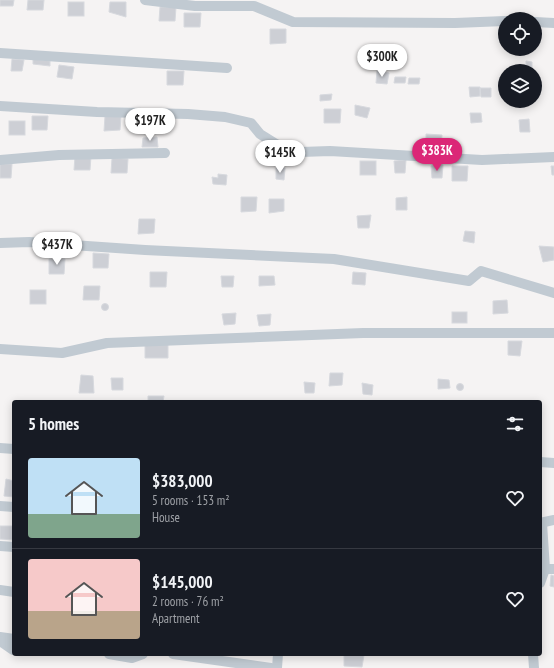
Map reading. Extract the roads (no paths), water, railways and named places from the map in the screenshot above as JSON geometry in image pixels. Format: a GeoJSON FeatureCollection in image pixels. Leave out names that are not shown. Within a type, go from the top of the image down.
{"type":"FeatureCollection","features":[{"type":"Feature","properties":{"kind":"street"},"geometry":{"type":"LineString","coordinates":[[145,0],[195,6],[254,6],[293,22],[455,23],[498,21]]}},
{"type":"Feature","properties":{"kind":"street"},"geometry":{"type":"LineString","coordinates":[[542,22],[554,23]]}},
{"type":"Feature","properties":{"kind":"street"},"geometry":{"type":"LineString","coordinates":[[0,53],[227,68]]}},
{"type":"Feature","properties":{"kind":"street"},"geometry":{"type":"LineString","coordinates":[[0,106],[97,112],[188,114],[225,117],[251,123],[260,134],[276,144],[301,152],[330,151],[482,160],[554,157]]}},
{"type":"Feature","properties":{"kind":"street"},"geometry":{"type":"LineString","coordinates":[[0,160],[59,155],[165,153]]}},
{"type":"Feature","properties":{"kind":"street"},"geometry":{"type":"LineString","coordinates":[[0,243],[29,242],[145,250],[334,259],[469,281],[481,271],[554,293]]}},
{"type":"Feature","properties":{"kind":"street"},"geometry":{"type":"LineString","coordinates":[[0,349],[62,353],[107,343],[363,333],[554,333]]}},
{"type":"Feature","properties":{"kind":"street"},"geometry":{"type":"LineString","coordinates":[[0,448],[12,449]]}},
{"type":"Feature","properties":{"kind":"street"},"geometry":{"type":"LineString","coordinates":[[542,462],[554,462]]}},
{"type":"Feature","properties":{"kind":"street"},"geometry":{"type":"LineString","coordinates":[[0,506],[12,506]]}},
{"type":"Feature","properties":{"kind":"street"},"geometry":{"type":"LineString","coordinates":[[542,523],[554,520]]}},
{"type":"Feature","properties":{"kind":"street"},"geometry":{"type":"LineString","coordinates":[[542,529],[549,568],[542,579]]}},
{"type":"Feature","properties":{"kind":"street"},"geometry":{"type":"LineString","coordinates":[[0,546],[12,547]]}},
{"type":"Feature","properties":{"kind":"street"},"geometry":{"type":"LineString","coordinates":[[0,590],[12,592]]}},
{"type":"Feature","properties":{"kind":"street"},"geometry":{"type":"LineString","coordinates":[[0,637],[12,639]]}},
{"type":"Feature","properties":{"kind":"street"},"geometry":{"type":"LineString","coordinates":[[0,641],[12,649]]}},
{"type":"Feature","properties":{"kind":"street"},"geometry":{"type":"LineString","coordinates":[[120,656],[132,658],[137,656]]}},
{"type":"Feature","properties":{"kind":"street"},"geometry":{"type":"LineString","coordinates":[[187,656],[270,668]]}},
{"type":"Feature","properties":{"kind":"street"},"geometry":{"type":"LineString","coordinates":[[277,668],[278,656]]}},
{"type":"Feature","properties":{"kind":"street"},"geometry":{"type":"LineString","coordinates":[[533,656],[534,668]]}}]}
